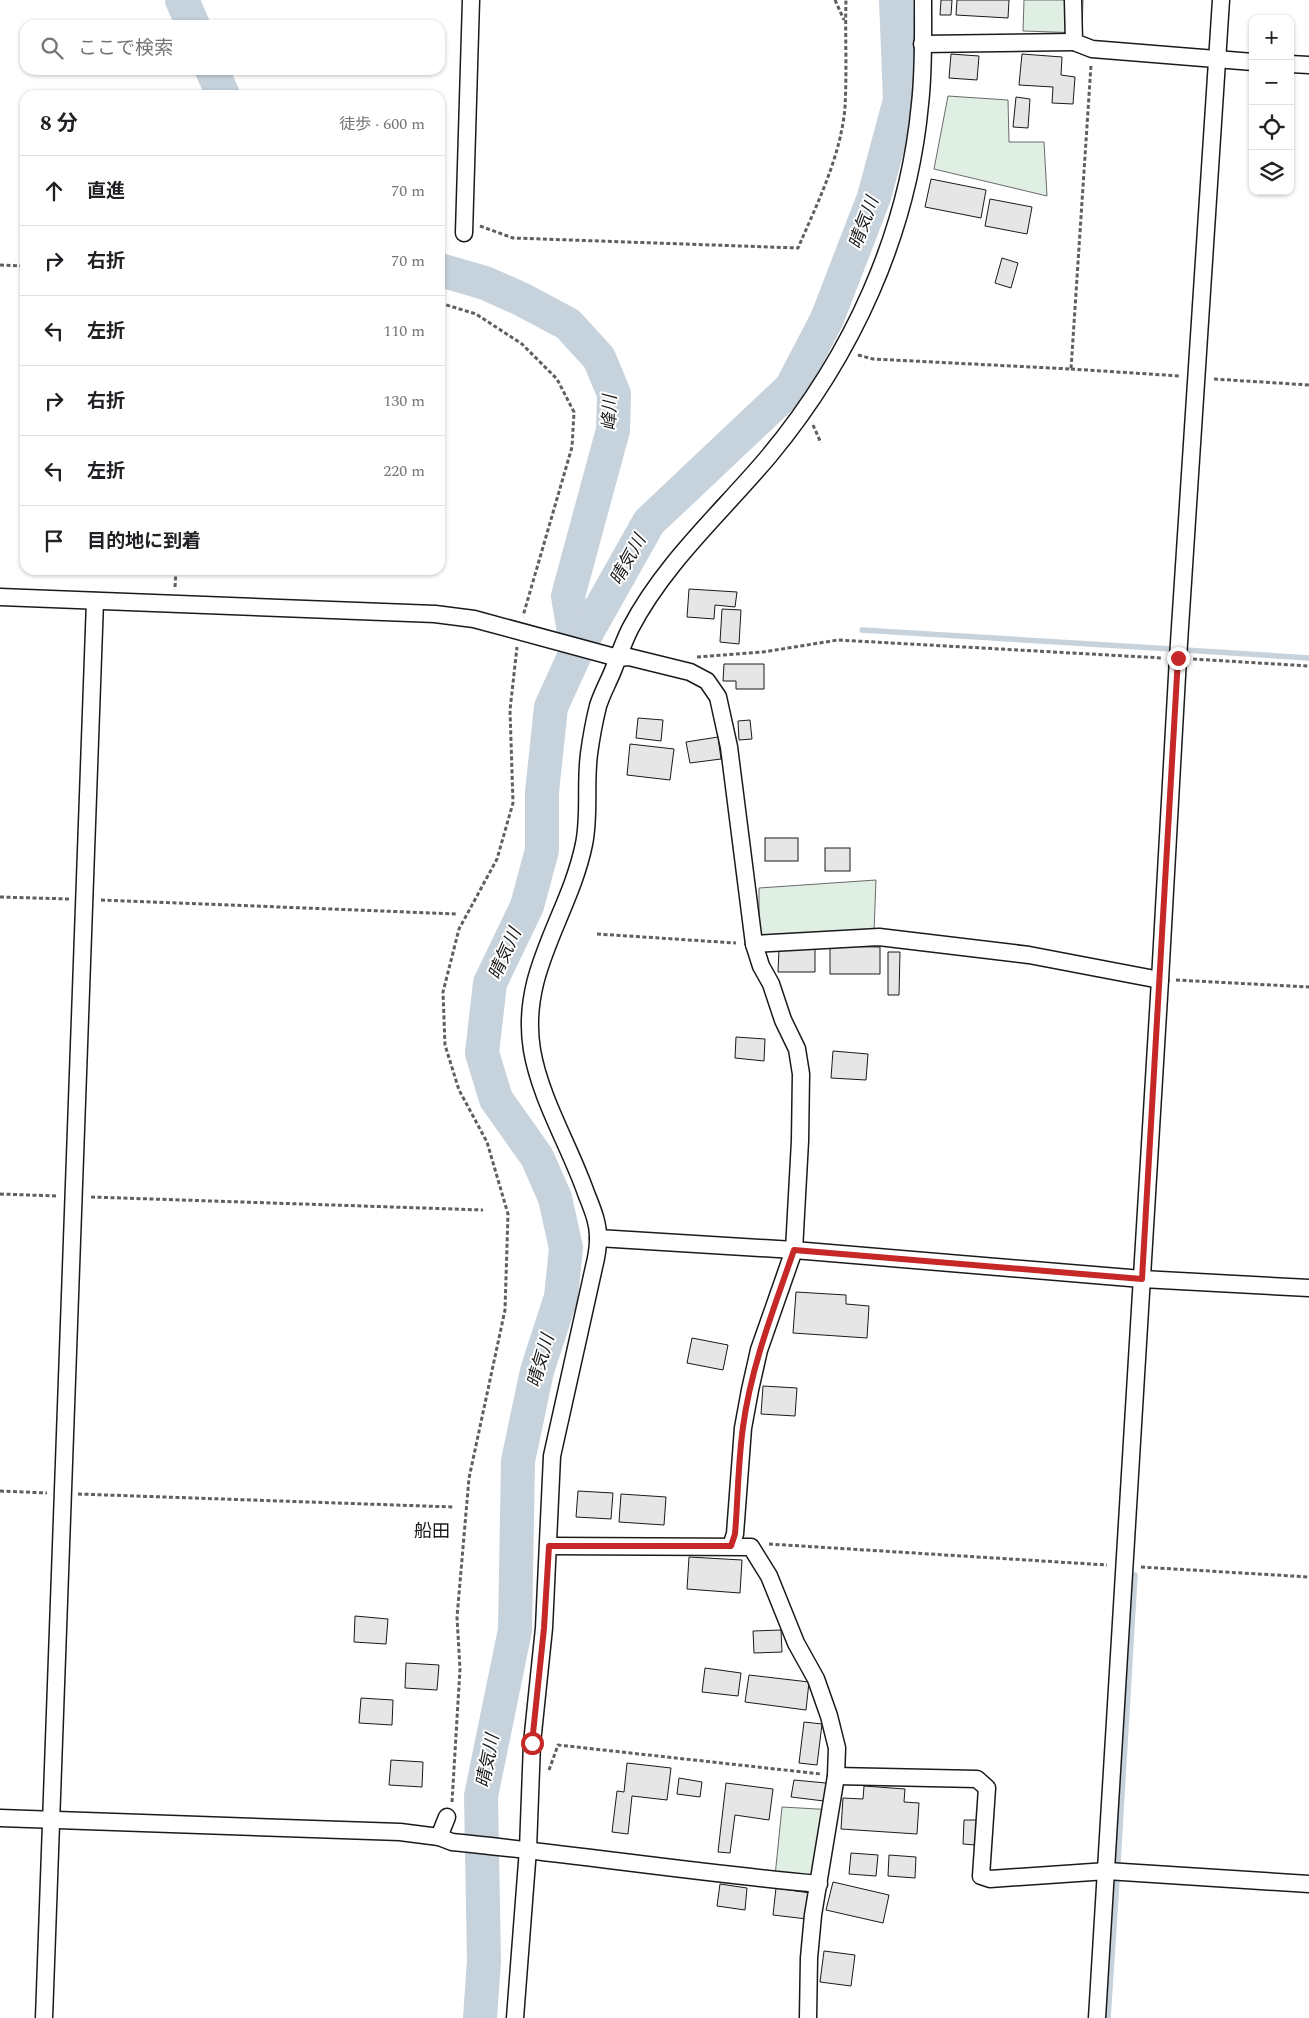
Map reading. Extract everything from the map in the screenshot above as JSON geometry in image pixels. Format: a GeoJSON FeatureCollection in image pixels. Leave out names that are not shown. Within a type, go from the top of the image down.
{"type":"FeatureCollection","features":[{"type":"Feature","properties":{"kind":"street"},"geometry":{"type":"LineString","coordinates":[[465,227],[471,0]]}},
{"type":"Feature","properties":{"kind":"street"},"geometry":{"type":"LineString","coordinates":[[515,2018],[528,1849],[532,1743],[544,1628],[552,1456],[594,1268],[598,1238],[595,1218],[541,1083],[532,1052],[529,1021],[532,991],[542,957],[576,874],[584,844],[587,815],[588,755],[612,657],[670,568],[770,455],[805,408],[842,351],[870,296],[890,247],[903,202],[913,155],[920,102],[923,0]]}},
{"type":"Feature","properties":{"kind":"street"},"geometry":{"type":"LineString","coordinates":[[1073,0],[1074,42]]}},
{"type":"Feature","properties":{"kind":"street"},"geometry":{"type":"LineString","coordinates":[[1097,2018],[1178,658],[1221,0]]}},
{"type":"Feature","properties":{"kind":"street"},"geometry":{"type":"LineString","coordinates":[[922,44],[1074,42],[1092,49],[1249,62]]}},
{"type":"Feature","properties":{"kind":"street"},"geometry":{"type":"LineString","coordinates":[[1294,64],[1309,65]]}},
{"type":"Feature","properties":{"kind":"street"},"geometry":{"type":"LineString","coordinates":[[0,597],[435,614],[474,619],[612,657],[630,657],[690,672],[707,681],[718,697],[729,747],[754,944],[761,966],[771,984],[783,1020],[797,1049],[801,1074],[798,1194],[794,1250],[759,1350],[750,1390],[743,1428],[735,1534],[731,1546]]}},
{"type":"Feature","properties":{"kind":"street"},"geometry":{"type":"LineString","coordinates":[[44,2018],[95,601]]}},
{"type":"Feature","properties":{"kind":"street"},"geometry":{"type":"LineString","coordinates":[[754,944],[880,937],[1029,955],[1160,980]]}},
{"type":"Feature","properties":{"kind":"street"},"geometry":{"type":"LineString","coordinates":[[598,1238],[794,1250],[1142,1279],[1309,1288]]}},
{"type":"Feature","properties":{"kind":"street"},"geometry":{"type":"LineString","coordinates":[[549,1546],[751,1547],[769,1576],[796,1643],[816,1679],[837,1748],[836,1776],[813,1915],[809,1958],[808,2018]]}},
{"type":"Feature","properties":{"kind":"street"},"geometry":{"type":"LineString","coordinates":[[836,1776],[977,1779],[987,1788],[981,1876],[990,1879],[1107,1871],[1309,1884]]}},
{"type":"Feature","properties":{"kind":"street"},"geometry":{"type":"LineString","coordinates":[[446,1840],[447,1817]]}},
{"type":"Feature","properties":{"kind":"street"},"geometry":{"type":"LineString","coordinates":[[0,1818],[392,1832],[818,1884]]}},
{"type":"Feature","properties":{"kind":"path"},"geometry":{"type":"LineString","coordinates":[[835,0],[846,22]]}},
{"type":"Feature","properties":{"kind":"path"},"geometry":{"type":"LineString","coordinates":[[465,227],[514,238],[798,248],[825,185],[839,141],[845,108],[846,0]]}},
{"type":"Feature","properties":{"kind":"path"},"geometry":{"type":"LineString","coordinates":[[842,351],[873,359],[1071,370],[1092,49]]}},
{"type":"Feature","properties":{"kind":"path"},"geometry":{"type":"LineString","coordinates":[[0,265],[20,266]]}},
{"type":"Feature","properties":{"kind":"path"},"geometry":{"type":"LineString","coordinates":[[445,305],[476,314],[522,344],[557,379],[574,412],[572,447],[518,631],[510,710],[513,803],[497,859],[458,929],[443,992],[445,1045],[460,1090],[487,1142],[508,1214],[504,1310],[469,1478],[457,1617],[460,1668],[454,1797],[447,1817]]}},
{"type":"Feature","properties":{"kind":"path"},"geometry":{"type":"LineString","coordinates":[[676,669],[690,657],[763,652],[838,640],[1309,666]]}},
{"type":"Feature","properties":{"kind":"path"},"geometry":{"type":"LineString","coordinates":[[0,897],[458,914]]}},
{"type":"Feature","properties":{"kind":"path"},"geometry":{"type":"LineString","coordinates":[[597,934],[754,944]]}},
{"type":"Feature","properties":{"kind":"path"},"geometry":{"type":"LineString","coordinates":[[1160,980],[1309,987]]}},
{"type":"Feature","properties":{"kind":"path"},"geometry":{"type":"LineString","coordinates":[[0,1194],[483,1210]]}},
{"type":"Feature","properties":{"kind":"path"},"geometry":{"type":"LineString","coordinates":[[0,1491],[453,1507]]}},
{"type":"Feature","properties":{"kind":"path"},"geometry":{"type":"LineString","coordinates":[[751,1547],[765,1544],[1309,1577]]}},
{"type":"Feature","properties":{"kind":"path"},"geometry":{"type":"LineString","coordinates":[[548,1773],[558,1745],[836,1776]]}},
{"type":"Feature","properties":{"kind":"green space"},"geometry":{"type":"Polygon","coordinates":[[[1024,0],[1083,0],[1082,33],[1023,31],[1024,0]]]}},
{"type":"Feature","properties":{"kind":"green space"},"geometry":{"type":"Polygon","coordinates":[[[948,96],[1008,100],[1009,142],[1044,142],[1047,196],[934,169],[948,96]]]}},
{"type":"Feature","properties":{"kind":"green space"},"geometry":{"type":"Polygon","coordinates":[[[876,880],[874,932],[759,936],[759,888],[876,880]]]}},
{"type":"Feature","properties":{"kind":"green space"},"geometry":{"type":"Polygon","coordinates":[[[782,1807],[835,1810],[826,1877],[775,1876],[782,1807]]]}},
{"type":"Feature","properties":{"kind":"building"},"geometry":{"type":"Polygon","coordinates":[[[941,0],[952,0],[951,15],[940,15],[941,0]]]}},
{"type":"Feature","properties":{"kind":"building"},"geometry":{"type":"Polygon","coordinates":[[[957,0],[1009,0],[1008,18],[956,15],[957,0]]]}},
{"type":"Feature","properties":{"kind":"building"},"geometry":{"type":"Polygon","coordinates":[[[951,54],[979,56],[977,80],[949,78],[951,54]]]}},
{"type":"Feature","properties":{"kind":"building"},"geometry":{"type":"Polygon","coordinates":[[[1022,54],[1062,57],[1061,75],[1075,77],[1073,104],[1052,103],[1053,87],[1019,85],[1022,54]]]}},
{"type":"Feature","properties":{"kind":"building"},"geometry":{"type":"Polygon","coordinates":[[[1016,97],[1030,99],[1028,128],[1013,127],[1016,97]]]}},
{"type":"Feature","properties":{"kind":"building"},"geometry":{"type":"Polygon","coordinates":[[[931,179],[986,190],[981,218],[925,207],[931,179]]]}},
{"type":"Feature","properties":{"kind":"building"},"geometry":{"type":"Polygon","coordinates":[[[990,199],[1032,207],[1027,234],[985,226],[990,199]]]}},
{"type":"Feature","properties":{"kind":"building"},"geometry":{"type":"Polygon","coordinates":[[[1002,258],[1018,263],[1011,288],[995,283],[1002,258]]]}},
{"type":"Feature","properties":{"kind":"building"},"geometry":{"type":"Polygon","coordinates":[[[689,589],[737,592],[735,607],[715,605],[714,619],[687,617],[689,589]]]}},
{"type":"Feature","properties":{"kind":"building"},"geometry":{"type":"Polygon","coordinates":[[[722,609],[741,610],[739,644],[720,642],[722,609]]]}},
{"type":"Feature","properties":{"kind":"building"},"geometry":{"type":"Polygon","coordinates":[[[724,664],[764,664],[764,689],[736,689],[736,681],[723,681],[724,664]]]}},
{"type":"Feature","properties":{"kind":"building"},"geometry":{"type":"Polygon","coordinates":[[[638,718],[663,720],[661,741],[636,738],[638,718]]]}},
{"type":"Feature","properties":{"kind":"building"},"geometry":{"type":"Polygon","coordinates":[[[750,720],[752,739],[739,740],[738,721],[750,720]]]}},
{"type":"Feature","properties":{"kind":"building"},"geometry":{"type":"Polygon","coordinates":[[[718,737],[721,759],[690,763],[686,742],[718,737]]]}},
{"type":"Feature","properties":{"kind":"building"},"geometry":{"type":"Polygon","coordinates":[[[630,744],[674,749],[670,780],[627,775],[630,744]]]}},
{"type":"Feature","properties":{"kind":"building"},"geometry":{"type":"Polygon","coordinates":[[[765,838],[798,838],[798,861],[765,861],[765,838]]]}},
{"type":"Feature","properties":{"kind":"building"},"geometry":{"type":"Polygon","coordinates":[[[825,848],[850,848],[850,871],[825,871],[825,848]]]}},
{"type":"Feature","properties":{"kind":"building"},"geometry":{"type":"Polygon","coordinates":[[[830,946],[880,947],[880,974],[830,974],[830,946]]]}},
{"type":"Feature","properties":{"kind":"building"},"geometry":{"type":"Polygon","coordinates":[[[779,949],[815,949],[815,972],[778,972],[779,949]]]}},
{"type":"Feature","properties":{"kind":"building"},"geometry":{"type":"Polygon","coordinates":[[[888,952],[900,952],[899,995],[888,995],[888,952]]]}},
{"type":"Feature","properties":{"kind":"building"},"geometry":{"type":"Polygon","coordinates":[[[736,1037],[765,1039],[764,1061],[735,1058],[736,1037]]]}},
{"type":"Feature","properties":{"kind":"building"},"geometry":{"type":"Polygon","coordinates":[[[833,1051],[868,1054],[866,1080],[831,1078],[833,1051]]]}},
{"type":"Feature","properties":{"kind":"building"},"geometry":{"type":"Polygon","coordinates":[[[796,1292],[846,1295],[846,1304],[869,1306],[867,1338],[793,1333],[796,1292]]]}},
{"type":"Feature","properties":{"kind":"building"},"geometry":{"type":"Polygon","coordinates":[[[692,1338],[728,1345],[723,1370],[687,1363],[692,1338]]]}},
{"type":"Feature","properties":{"kind":"building"},"geometry":{"type":"Polygon","coordinates":[[[763,1386],[797,1388],[795,1416],[761,1414],[763,1386]]]}},
{"type":"Feature","properties":{"kind":"building"},"geometry":{"type":"Polygon","coordinates":[[[578,1491],[613,1493],[611,1519],[576,1517],[578,1491]]]}},
{"type":"Feature","properties":{"kind":"building"},"geometry":{"type":"Polygon","coordinates":[[[621,1494],[666,1497],[664,1525],[619,1522],[621,1494]]]}},
{"type":"Feature","properties":{"kind":"building"},"geometry":{"type":"Polygon","coordinates":[[[689,1557],[742,1560],[740,1593],[687,1589],[689,1557]]]}},
{"type":"Feature","properties":{"kind":"building"},"geometry":{"type":"Polygon","coordinates":[[[355,1616],[388,1619],[386,1644],[354,1642],[355,1616]]]}},
{"type":"Feature","properties":{"kind":"building"},"geometry":{"type":"Polygon","coordinates":[[[781,1630],[782,1652],[754,1653],[753,1631],[781,1630]]]}},
{"type":"Feature","properties":{"kind":"building"},"geometry":{"type":"Polygon","coordinates":[[[406,1663],[439,1665],[437,1690],[405,1688],[406,1663]]]}},
{"type":"Feature","properties":{"kind":"building"},"geometry":{"type":"Polygon","coordinates":[[[705,1668],[741,1673],[738,1696],[702,1692],[705,1668]]]}},
{"type":"Feature","properties":{"kind":"building"},"geometry":{"type":"Polygon","coordinates":[[[749,1675],[809,1682],[806,1710],[745,1702],[749,1675]]]}},
{"type":"Feature","properties":{"kind":"building"},"geometry":{"type":"Polygon","coordinates":[[[361,1698],[393,1700],[392,1725],[359,1723],[361,1698]]]}},
{"type":"Feature","properties":{"kind":"building"},"geometry":{"type":"Polygon","coordinates":[[[804,1722],[822,1724],[817,1765],[799,1763],[804,1722]]]}},
{"type":"Feature","properties":{"kind":"building"},"geometry":{"type":"Polygon","coordinates":[[[391,1760],[423,1762],[422,1787],[389,1785],[391,1760]]]}},
{"type":"Feature","properties":{"kind":"building"},"geometry":{"type":"Polygon","coordinates":[[[627,1763],[671,1768],[667,1800],[632,1796],[628,1834],[612,1832],[617,1791],[624,1792],[627,1763]]]}},
{"type":"Feature","properties":{"kind":"building"},"geometry":{"type":"Polygon","coordinates":[[[679,1778],[702,1782],[700,1797],[677,1794],[679,1778]]]}},
{"type":"Feature","properties":{"kind":"building"},"geometry":{"type":"Polygon","coordinates":[[[794,1780],[826,1783],[824,1801],[791,1797],[794,1780]]]}},
{"type":"Feature","properties":{"kind":"building"},"geometry":{"type":"Polygon","coordinates":[[[726,1783],[773,1789],[769,1820],[735,1815],[730,1853],[718,1852],[726,1783]]]}},
{"type":"Feature","properties":{"kind":"building"},"geometry":{"type":"Polygon","coordinates":[[[864,1786],[905,1789],[904,1802],[919,1803],[917,1834],[841,1829],[843,1798],[863,1799],[864,1786]]]}},
{"type":"Feature","properties":{"kind":"building"},"geometry":{"type":"Polygon","coordinates":[[[964,1820],[978,1820],[976,1845],[963,1844],[964,1820]]]}},
{"type":"Feature","properties":{"kind":"building"},"geometry":{"type":"Polygon","coordinates":[[[851,1853],[878,1855],[876,1876],[849,1874],[851,1853]]]}},
{"type":"Feature","properties":{"kind":"building"},"geometry":{"type":"Polygon","coordinates":[[[889,1855],[916,1857],[915,1878],[888,1876],[889,1855]]]}},
{"type":"Feature","properties":{"kind":"building"},"geometry":{"type":"Polygon","coordinates":[[[833,1882],[889,1895],[883,1923],[826,1910],[833,1882]]]}},
{"type":"Feature","properties":{"kind":"building"},"geometry":{"type":"Polygon","coordinates":[[[720,1884],[747,1888],[745,1910],[717,1906],[720,1884]]]}},
{"type":"Feature","properties":{"kind":"building"},"geometry":{"type":"Polygon","coordinates":[[[776,1888],[810,1893],[807,1919],[773,1915],[776,1888]]]}},
{"type":"Feature","properties":{"kind":"building"},"geometry":{"type":"Polygon","coordinates":[[[824,1951],[855,1955],[851,1986],[820,1982],[824,1951]]]}},
{"type":"Feature","properties":{"kind":"waterway","name":"峰川"},"geometry":{"type":"LineString","coordinates":[[182,0],[191,20]]}},
{"type":"Feature","properties":{"kind":"waterway","name":"晴気川"},"geometry":{"type":"LineString","coordinates":[[480,2018],[484,1961],[481,1796],[515,1630],[518,1461],[537,1371],[561,1297],[566,1248],[555,1198],[537,1157],[496,1099],[482,1053],[490,983],[527,906],[542,850],[542,792],[551,707],[577,650],[649,522],[791,388],[827,319],[874,197],[900,100],[896,0]]}},
{"type":"Feature","properties":{"kind":"waterway","name":"峰川"},"geometry":{"type":"LineString","coordinates":[[214,75],[221,90]]}},
{"type":"Feature","properties":{"kind":"waterway","name":"峰川"},"geometry":{"type":"LineString","coordinates":[[445,271],[485,283],[521,299],[568,324],[599,358],[614,394],[613,430],[568,596],[577,650]]}},
{"type":"Feature","properties":{"kind":"waterway"},"geometry":{"type":"LineString","coordinates":[[862,630],[1172,649]]}},
{"type":"Feature","properties":{"kind":"waterway"},"geometry":{"type":"LineString","coordinates":[[1185,650],[1309,658]]}},
{"type":"Feature","properties":{"kind":"waterway"},"geometry":{"type":"LineString","coordinates":[[1118,1862],[1135,1575]]}},
{"type":"Feature","properties":{"kind":"waterway"},"geometry":{"type":"LineString","coordinates":[[1108,2018],[1117,1880]]}},
{"type":"Feature","properties":{"kind":"district","name":"船田"},"geometry":{"type":"Point","coordinates":[432,1531]}},
{"type":"Feature","properties":{"kind":"route"},"geometry":{"type":"LineString","coordinates":[[532,1743],[544,1628],[549,1546],[731,1546],[735,1534],[743,1428],[750,1390],[759,1350],[794,1250],[1142,1279],[1178,658]]}}]}
